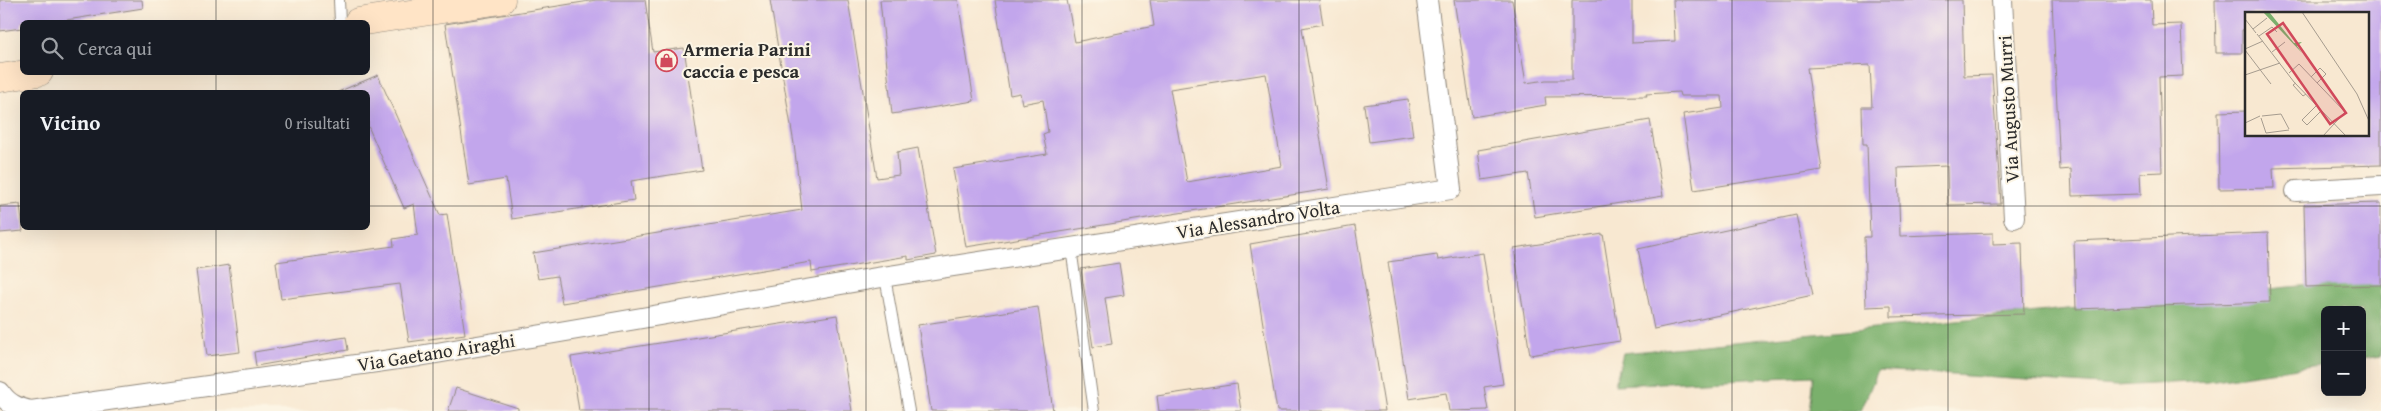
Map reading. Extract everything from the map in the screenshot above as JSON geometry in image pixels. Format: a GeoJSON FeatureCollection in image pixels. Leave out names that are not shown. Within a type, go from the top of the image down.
{"type":"FeatureCollection","features":[{"type":"Feature","properties":{"kind":"street"},"geometry":{"type":"LineString","coordinates":[[370,20],[496,0]]}},
{"type":"Feature","properties":{"kind":"street","name":"Via Alessandro Volta"},"geometry":{"type":"LineString","coordinates":[[881,278],[1451,189],[1427,0]]}},
{"type":"Feature","properties":{"kind":"street","name":"Via Augusto Murri"},"geometry":{"type":"LineString","coordinates":[[2002,0],[2014,218]]}},
{"type":"Feature","properties":{"kind":"street"},"geometry":{"type":"LineString","coordinates":[[0,78],[20,75]]}},
{"type":"Feature","properties":{"kind":"street"},"geometry":{"type":"LineString","coordinates":[[2296,191],[2381,186]]}},
{"type":"Feature","properties":{"kind":"street","name":"Via Gaetano Airaghi"},"geometry":{"type":"LineString","coordinates":[[0,392],[5,399],[18,409],[31,411],[419,356],[881,278]]}},
{"type":"Feature","properties":{"kind":"lane"},"geometry":{"type":"LineString","coordinates":[[340,0],[340,20]]}},
{"type":"Feature","properties":{"kind":"lane"},"geometry":{"type":"LineString","coordinates":[[1072,248],[1094,411]]}},
{"type":"Feature","properties":{"kind":"lane"},"geometry":{"type":"LineString","coordinates":[[881,278],[909,411]]}},
{"type":"Feature","properties":{"kind":"green space"},"geometry":{"type":"Polygon","coordinates":[[[2381,278],[2381,356],[2366,358],[2366,306],[2321,306],[2321,365],[2208,381],[2116,386],[1878,370],[1861,411],[1809,411],[1813,376],[1615,385],[1623,353],[2381,278]]]}},
{"type":"Feature","properties":{"kind":"building"},"geometry":{"type":"Polygon","coordinates":[[[0,0],[142,0],[143,8],[67,20],[20,20],[20,28],[0,31],[0,0]]]}},
{"type":"Feature","properties":{"kind":"building"},"geometry":{"type":"Polygon","coordinates":[[[596,0],[645,0],[653,52],[684,48],[702,170],[631,181],[634,200],[512,219],[506,179],[469,185],[445,24],[596,0]]]}},
{"type":"Feature","properties":{"kind":"building"},"geometry":{"type":"Polygon","coordinates":[[[770,0],[848,0],[877,178],[899,175],[897,152],[918,148],[936,255],[908,260],[908,256],[812,272],[811,262],[562,303],[557,276],[538,279],[533,253],[802,210],[794,144],[770,0]]]}},
{"type":"Feature","properties":{"kind":"building"},"geometry":{"type":"Polygon","coordinates":[[[880,0],[958,0],[974,101],[892,114],[880,0]]]}},
{"type":"Feature","properties":{"kind":"building"},"geometry":{"type":"Polygon","coordinates":[[[995,0],[1067,0],[1075,42],[1154,26],[1150,0],[1319,0],[1323,24],[1302,28],[1329,189],[966,247],[953,169],[1047,154],[1043,134],[1048,132],[1043,100],[1022,104],[1020,93],[1010,95],[995,0]],[[1266,74],[1170,89],[1187,182],[1282,166],[1266,74]]]}},
{"type":"Feature","properties":{"kind":"building"},"geometry":{"type":"Polygon","coordinates":[[[1454,0],[1512,0],[1526,83],[1546,80],[1572,80],[1572,0],[1632,0],[1632,43],[1675,41],[1673,0],[1962,0],[1964,76],[1992,75],[2001,204],[1948,205],[1947,166],[1898,168],[1900,236],[1993,233],[1993,244],[2022,243],[2024,314],[1891,317],[1891,306],[1866,307],[1864,237],[1870,237],[1867,144],[1863,144],[1862,107],[1872,107],[1870,65],[1807,68],[1822,170],[1694,190],[1683,114],[1723,108],[1722,96],[1680,96],[1679,92],[1646,94],[1647,96],[1545,97],[1546,105],[1472,117],[1454,0]]]}},
{"type":"Feature","properties":{"kind":"building"},"geometry":{"type":"Polygon","coordinates":[[[2052,0],[2151,0],[2152,25],[2181,24],[2183,76],[2159,77],[2162,172],[2140,173],[2141,194],[2072,196],[2071,169],[2060,170],[2052,0]]]}},
{"type":"Feature","properties":{"kind":"building"},"geometry":{"type":"Polygon","coordinates":[[[2215,0],[2381,0],[2381,165],[2273,168],[2274,188],[2219,189],[2218,112],[2245,111],[2245,136],[2368,136],[2368,12],[2245,12],[2245,29],[2242,30],[2242,53],[2216,53],[2215,0]]]}},
{"type":"Feature","properties":{"kind":"building"},"geometry":{"type":"Polygon","coordinates":[[[378,75],[440,215],[447,214],[465,334],[409,342],[400,284],[281,299],[276,262],[394,246],[393,239],[418,235],[414,204],[404,208],[370,131],[370,90],[343,90],[378,75]]]}},
{"type":"Feature","properties":{"kind":"building"},"geometry":{"type":"Polygon","coordinates":[[[1408,99],[1413,136],[1369,142],[1364,105],[1408,99]]]}},
{"type":"Feature","properties":{"kind":"building"},"geometry":{"type":"Polygon","coordinates":[[[1650,120],[1663,196],[1535,217],[1528,173],[1482,180],[1478,150],[1650,120]]]}},
{"type":"Feature","properties":{"kind":"building"},"geometry":{"type":"Polygon","coordinates":[[[2381,203],[2381,285],[2306,287],[2304,205],[2381,203]]]}},
{"type":"Feature","properties":{"kind":"building"},"geometry":{"type":"Polygon","coordinates":[[[20,204],[20,230],[23,231],[0,233],[0,206],[20,204]]]}},
{"type":"Feature","properties":{"kind":"building"},"geometry":{"type":"Polygon","coordinates":[[[1796,215],[1813,295],[1654,329],[1638,249],[1796,215]]]}},
{"type":"Feature","properties":{"kind":"building"},"geometry":{"type":"Polygon","coordinates":[[[1355,226],[1385,411],[1277,411],[1250,244],[1355,226]]]}},
{"type":"Feature","properties":{"kind":"building"},"geometry":{"type":"Polygon","coordinates":[[[2268,233],[2270,302],[2076,309],[2074,241],[2268,233]]]}},
{"type":"Feature","properties":{"kind":"building"},"geometry":{"type":"Polygon","coordinates":[[[1603,234],[1620,341],[1530,355],[1514,248],[1603,234]]]}},
{"type":"Feature","properties":{"kind":"building"},"geometry":{"type":"Polygon","coordinates":[[[1483,253],[1503,384],[1484,387],[1488,410],[1449,411],[1446,393],[1409,399],[1388,262],[1437,255],[1438,260],[1483,253]]]}},
{"type":"Feature","properties":{"kind":"building"},"geometry":{"type":"Polygon","coordinates":[[[1119,263],[1124,295],[1105,298],[1112,344],[1093,347],[1081,269],[1119,263]]]}},
{"type":"Feature","properties":{"kind":"building"},"geometry":{"type":"Polygon","coordinates":[[[229,265],[240,352],[207,356],[196,270],[229,265]]]}},
{"type":"Feature","properties":{"kind":"building"},"geometry":{"type":"Polygon","coordinates":[[[1038,307],[1053,411],[931,411],[918,325],[1038,307]]]}},
{"type":"Feature","properties":{"kind":"building"},"geometry":{"type":"Polygon","coordinates":[[[837,315],[852,411],[579,411],[571,357],[837,315]]]}},
{"type":"Feature","properties":{"kind":"building"},"geometry":{"type":"Polygon","coordinates":[[[346,337],[348,350],[256,366],[254,352],[346,337]]]}},
{"type":"Feature","properties":{"kind":"building"},"geometry":{"type":"Polygon","coordinates":[[[1237,384],[1241,411],[1159,411],[1157,396],[1237,384]]]}},
{"type":"Feature","properties":{"kind":"building"},"geometry":{"type":"Polygon","coordinates":[[[456,388],[518,408],[518,411],[448,411],[456,388]]]}},
{"type":"Feature","properties":{"kind":"place","name":"Armeria Parini caccia e pesca"},"geometry":{"type":"Point","coordinates":[667,60]}}]}
